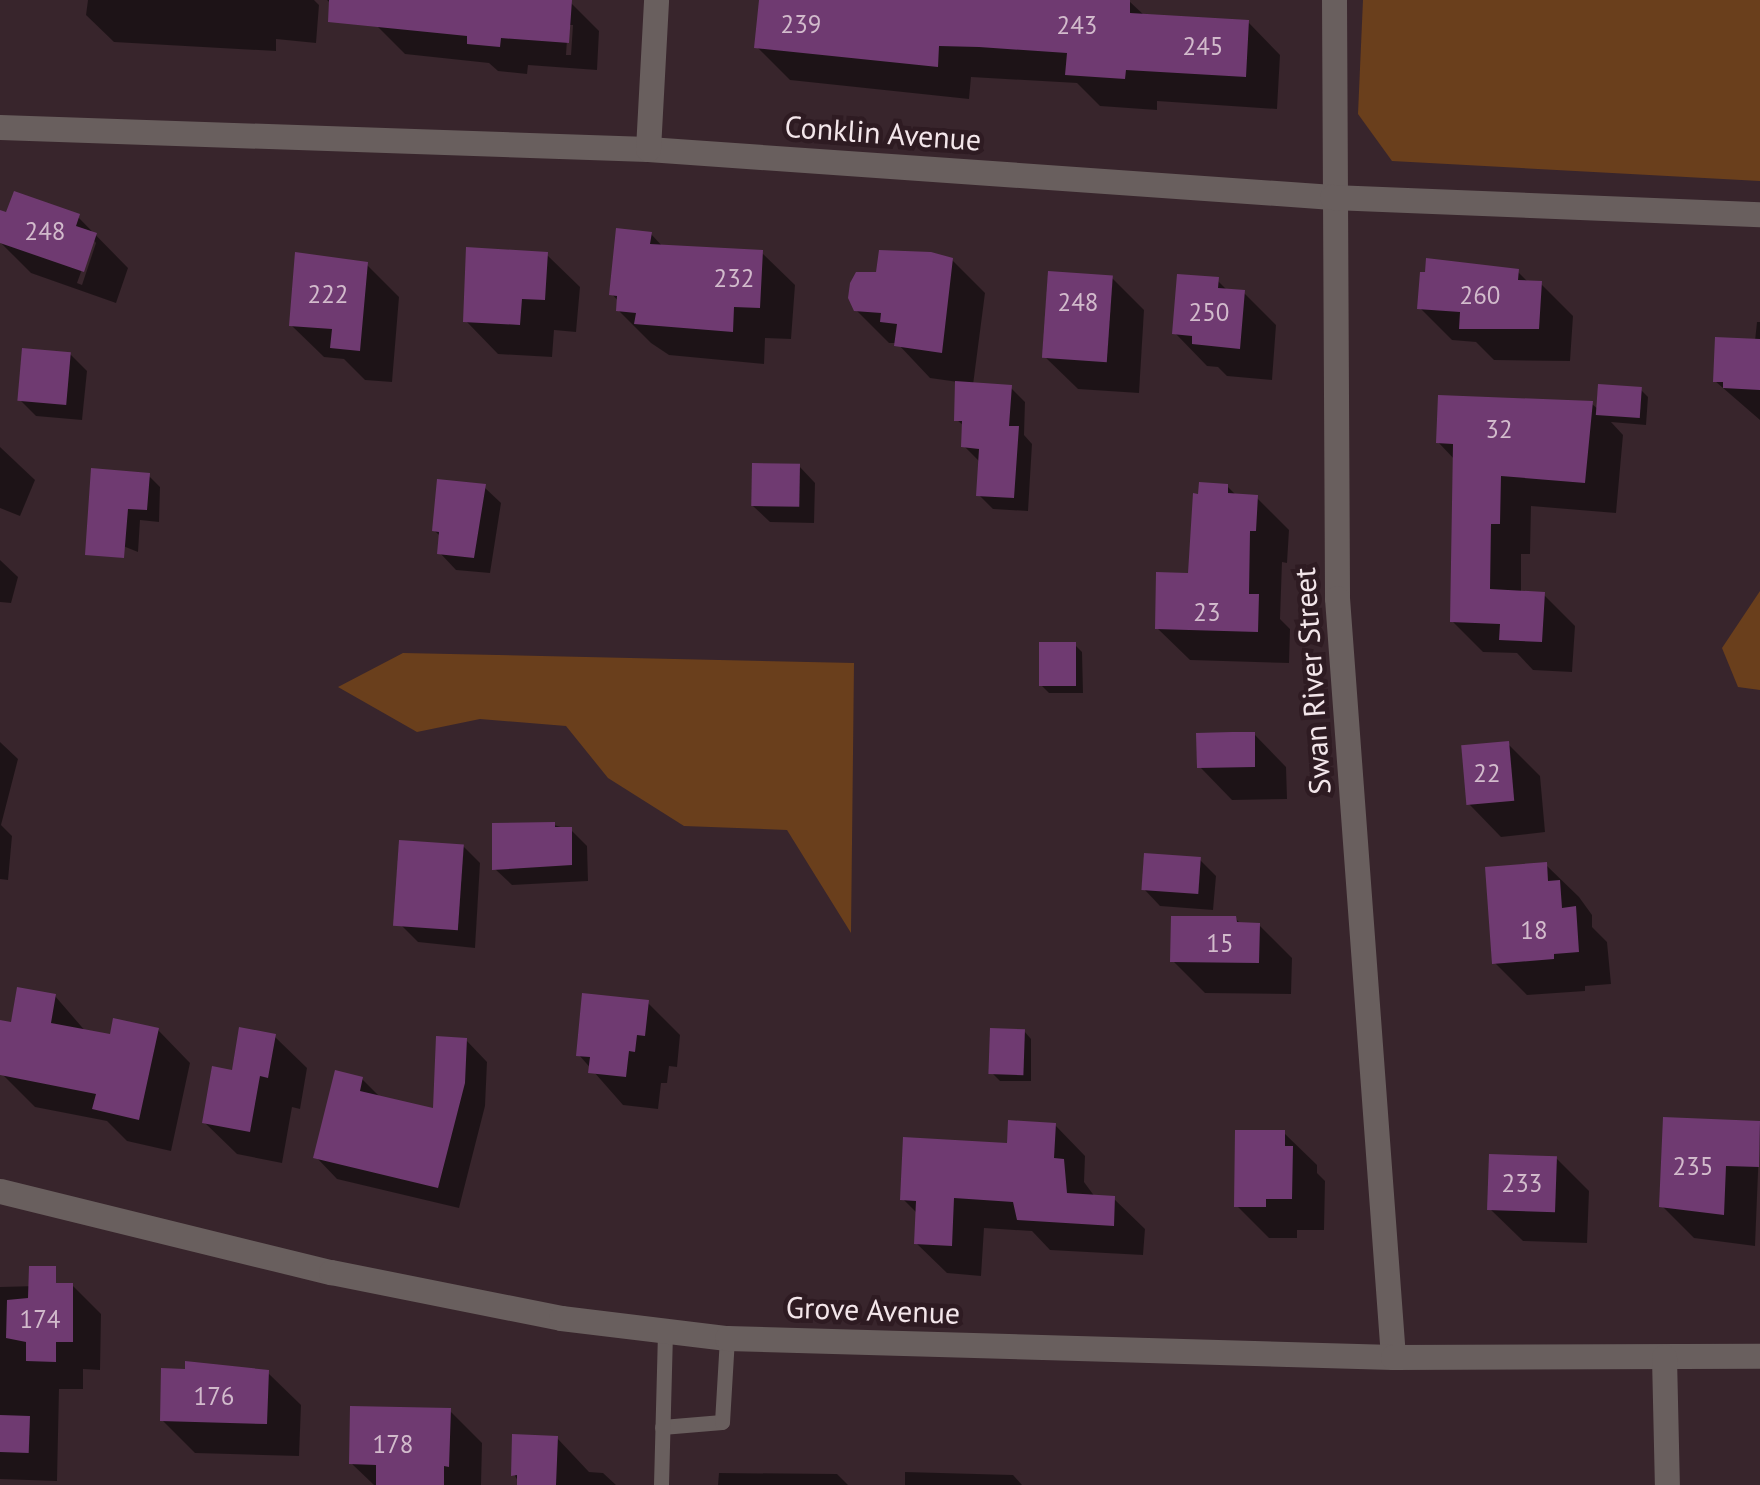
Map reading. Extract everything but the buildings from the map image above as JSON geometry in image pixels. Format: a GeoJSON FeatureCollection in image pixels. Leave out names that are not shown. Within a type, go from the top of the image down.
{"type":"FeatureCollection","features":[{"type":"Feature","properties":{"kind":"street"},"geometry":{"type":"LineString","coordinates":[[648,148],[656,0]]}},
{"type":"Feature","properties":{"kind":"street","name":"Swan River Street"},"geometry":{"type":"LineString","coordinates":[[1334,0],[1337,598],[1393,1357]]}},
{"type":"Feature","properties":{"kind":"street","name":"Conklin Avenue"},"geometry":{"type":"LineString","coordinates":[[0,127],[648,148],[1332,197],[1760,214]]}},
{"type":"Feature","properties":{"kind":"street","name":"Grove Avenue"},"geometry":{"type":"LineString","coordinates":[[0,1191],[331,1272],[561,1318],[727,1338],[1393,1357],[1760,1356]]}},
{"type":"Feature","properties":{"kind":"street"},"geometry":{"type":"LineString","coordinates":[[1664,1357],[1667,1485]]}},
{"type":"Feature","properties":{"kind":"lane"},"geometry":{"type":"LineString","coordinates":[[661,1485],[665,1330]]}},
{"type":"Feature","properties":{"kind":"lane"},"geometry":{"type":"LineString","coordinates":[[662,1427],[722,1422],[727,1338]]}},
{"type":"Feature","properties":{"kind":"shaded area"},"geometry":{"type":"Polygon","coordinates":[[[1363,0],[1760,0],[1760,181],[1392,161],[1358,114],[1363,0]]]}},
{"type":"Feature","properties":{"kind":"shaded area"},"geometry":{"type":"Polygon","coordinates":[[[1760,591],[1760,690],[1738,687],[1722,648],[1760,591]]]}},
{"type":"Feature","properties":{"kind":"shaded area"},"geometry":{"type":"Polygon","coordinates":[[[403,653],[854,663],[851,933],[787,830],[684,826],[608,778],[566,726],[480,719],[417,732],[338,687],[403,653]]]}}]}
